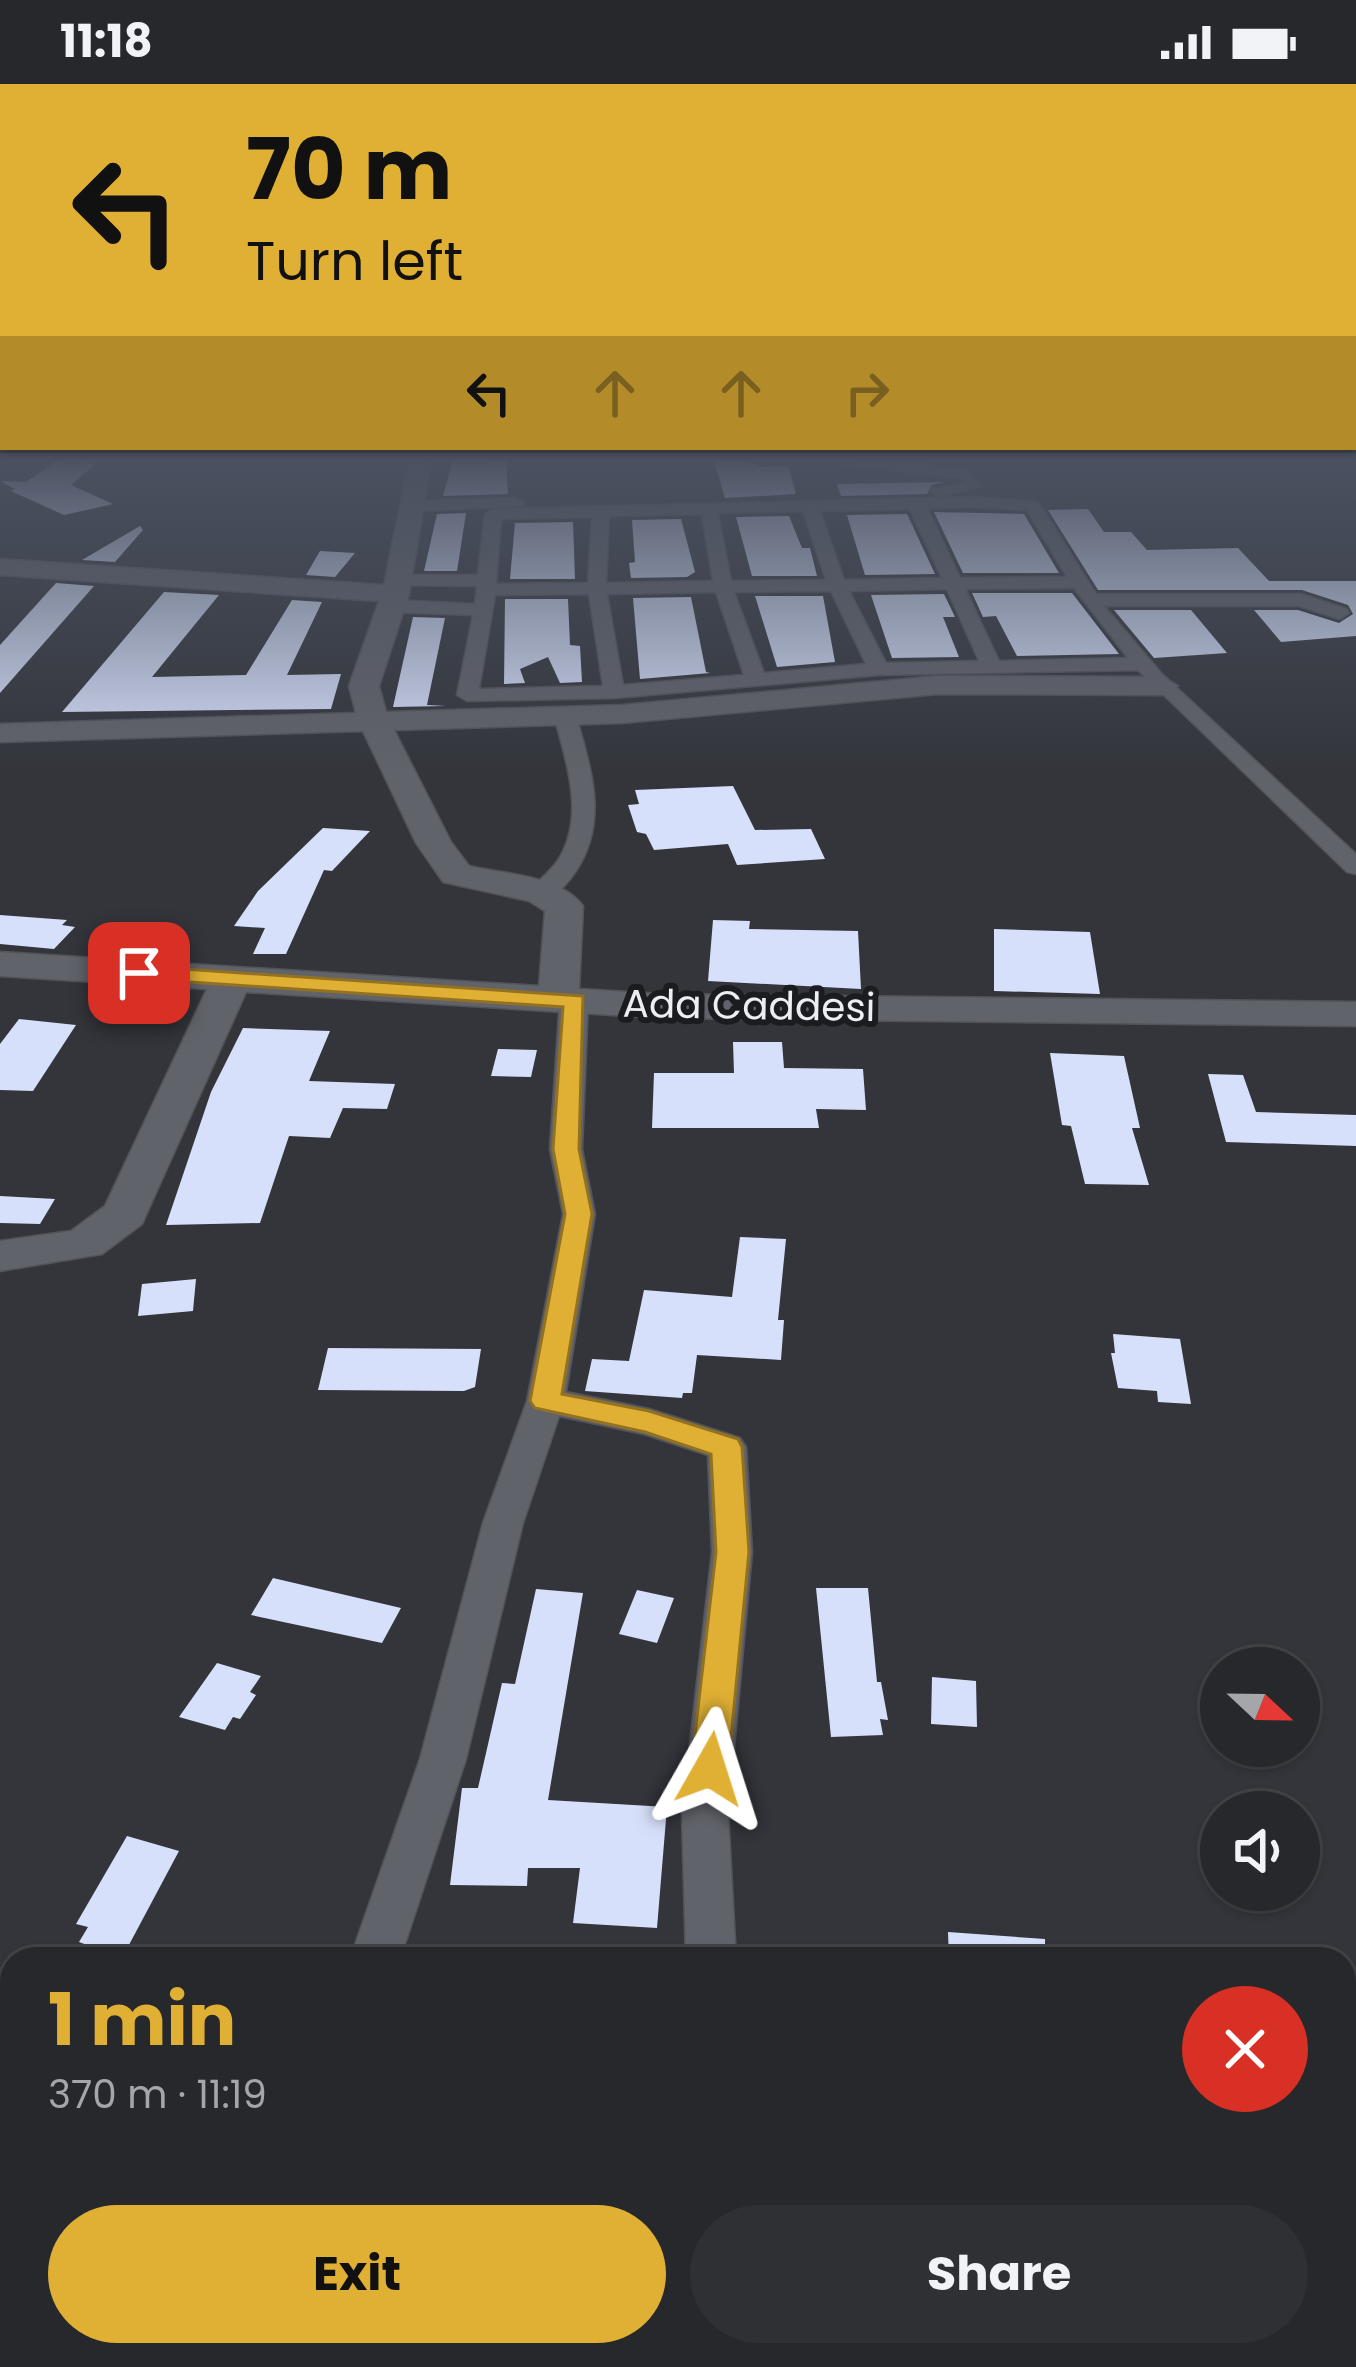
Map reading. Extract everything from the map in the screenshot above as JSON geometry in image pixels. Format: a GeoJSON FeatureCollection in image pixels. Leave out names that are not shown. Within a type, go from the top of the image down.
{"type":"FeatureCollection","features":[{"type":"Feature","properties":{"kind":"main road"},"geometry":{"type":"LineString","coordinates":[[402,563],[364,686],[373,719],[434,843],[456,874],[542,892],[564,906],[566,1000]]}},
{"type":"Feature","properties":{"kind":"main road"},"geometry":{"type":"LineString","coordinates":[[0,567],[395,593]]}},
{"type":"Feature","properties":{"kind":"main road"},"geometry":{"type":"LineString","coordinates":[[0,733],[566,716],[938,685],[1153,675]]}},
{"type":"Feature","properties":{"kind":"main road","name":"Ada Caddesi"},"geometry":{"type":"LineString","coordinates":[[0,964],[660,1006],[1356,1014]]}},
{"type":"Feature","properties":{"kind":"main road"},"geometry":{"type":"LineString","coordinates":[[0,1256],[85,1244],[125,1214],[232,979]]}},
{"type":"Feature","properties":{"kind":"street"},"geometry":{"type":"LineString","coordinates":[[489,563],[467,695],[614,692],[991,664],[1153,675]]}},
{"type":"Feature","properties":{"kind":"street"},"geometry":{"type":"LineString","coordinates":[[598,563],[597,588],[614,692]]}},
{"type":"Feature","properties":{"kind":"street"},"geometry":{"type":"LineString","coordinates":[[719,563],[756,679]]}},
{"type":"Feature","properties":{"kind":"street"},"geometry":{"type":"LineString","coordinates":[[829,563],[880,669]]}},
{"type":"Feature","properties":{"kind":"street"},"geometry":{"type":"LineString","coordinates":[[946,563],[991,664]]}},
{"type":"Feature","properties":{"kind":"street"},"geometry":{"type":"LineString","coordinates":[[1067,563],[1153,675],[1356,867]]}},
{"type":"Feature","properties":{"kind":"street"},"geometry":{"type":"LineString","coordinates":[[395,593],[957,584],[1300,600],[1340,613]]}},
{"type":"Feature","properties":{"kind":"street"},"geometry":{"type":"LineString","coordinates":[[395,593],[486,594]]}},
{"type":"Feature","properties":{"kind":"street"},"geometry":{"type":"LineString","coordinates":[[542,892],[569,872],[581,843],[584,789],[566,716]]}},
{"type":"Feature","properties":{"kind":"street"},"geometry":{"type":"LineString","coordinates":[[379,1947],[443,1759],[503,1523],[545,1401],[579,1214],[566,1149],[566,1000]]}},
{"type":"Feature","properties":{"kind":"street"},"geometry":{"type":"LineString","coordinates":[[545,1401],[649,1422],[727,1447],[733,1552],[705,1813],[711,1947]]}},
{"type":"Feature","properties":{"kind":"building"},"geometry":{"type":"Polygon","coordinates":[[[313,563],[347,563],[335,577],[306,575],[313,563]]]}},
{"type":"Feature","properties":{"kind":"building"},"geometry":{"type":"Polygon","coordinates":[[[426,563],[458,563],[457,571],[424,571],[426,563]]]}},
{"type":"Feature","properties":{"kind":"building"},"geometry":{"type":"Polygon","coordinates":[[[511,563],[574,563],[575,579],[510,579],[511,563]]]}},
{"type":"Feature","properties":{"kind":"building"},"geometry":{"type":"Polygon","coordinates":[[[629,563],[693,563],[695,572],[687,577],[631,578],[629,563]]]}},
{"type":"Feature","properties":{"kind":"building"},"geometry":{"type":"Polygon","coordinates":[[[748,563],[814,563],[817,576],[752,576],[748,563]]]}},
{"type":"Feature","properties":{"kind":"building"},"geometry":{"type":"Polygon","coordinates":[[[861,563],[930,563],[935,574],[865,575],[861,563]]]}},
{"type":"Feature","properties":{"kind":"building"},"geometry":{"type":"Polygon","coordinates":[[[958,563],[1053,563],[1059,573],[963,573],[958,563]]]}},
{"type":"Feature","properties":{"kind":"building"},"geometry":{"type":"Polygon","coordinates":[[[1081,563],[1252,563],[1269,581],[1356,581],[1356,636],[1281,642],[1254,610],[1298,610],[1339,623],[1353,614],[1348,605],[1302,590],[1098,590],[1081,563]]]}},
{"type":"Feature","properties":{"kind":"building"},"geometry":{"type":"Polygon","coordinates":[[[56,583],[94,586],[0,693],[0,645],[56,583]]]}},
{"type":"Feature","properties":{"kind":"building"},"geometry":{"type":"Polygon","coordinates":[[[164,592],[219,595],[152,677],[246,675],[292,600],[322,602],[287,675],[341,674],[331,709],[62,712],[164,592]]]}},
{"type":"Feature","properties":{"kind":"building"},"geometry":{"type":"Polygon","coordinates":[[[972,593],[1072,593],[1119,654],[1017,656],[996,616],[983,617],[972,593]]]}},
{"type":"Feature","properties":{"kind":"building"},"geometry":{"type":"Polygon","coordinates":[[[944,594],[955,617],[943,617],[959,657],[892,658],[871,595],[944,594]]]}},
{"type":"Feature","properties":{"kind":"building"},"geometry":{"type":"Polygon","coordinates":[[[755,596],[823,596],[835,662],[777,667],[755,596]]]}},
{"type":"Feature","properties":{"kind":"building"},"geometry":{"type":"Polygon","coordinates":[[[691,597],[706,672],[710,673],[640,679],[633,598],[691,597]]]}},
{"type":"Feature","properties":{"kind":"building"},"geometry":{"type":"Polygon","coordinates":[[[505,599],[568,599],[570,645],[580,646],[582,682],[560,683],[548,657],[520,669],[525,683],[504,684],[505,599]]]}},
{"type":"Feature","properties":{"kind":"building"},"geometry":{"type":"Polygon","coordinates":[[[1114,610],[1191,610],[1227,653],[1154,658],[1114,610]]]}},
{"type":"Feature","properties":{"kind":"building"},"geometry":{"type":"Polygon","coordinates":[[[413,617],[445,618],[427,705],[446,706],[393,707],[413,617]]]}},
{"type":"Feature","properties":{"kind":"building"},"geometry":{"type":"Polygon","coordinates":[[[733,786],[755,830],[811,829],[825,859],[737,865],[728,844],[654,850],[646,834],[637,832],[628,805],[639,804],[635,790],[733,786]]]}},
{"type":"Feature","properties":{"kind":"building"},"geometry":{"type":"Polygon","coordinates":[[[323,828],[370,831],[332,871],[324,870],[286,954],[253,954],[265,928],[234,926],[258,891],[323,828]]]}},
{"type":"Feature","properties":{"kind":"building"},"geometry":{"type":"Polygon","coordinates":[[[0,915],[67,920],[62,925],[75,927],[54,949],[0,944],[0,915]]]}},
{"type":"Feature","properties":{"kind":"building"},"geometry":{"type":"Polygon","coordinates":[[[713,920],[750,921],[749,929],[858,931],[861,989],[708,981],[713,920]]]}},
{"type":"Feature","properties":{"kind":"building"},"geometry":{"type":"Polygon","coordinates":[[[994,929],[1090,932],[1100,994],[994,991],[994,929]]]}},
{"type":"Feature","properties":{"kind":"building"},"geometry":{"type":"Polygon","coordinates":[[[19,1019],[76,1025],[33,1091],[0,1090],[0,1044],[19,1019]]]}},
{"type":"Feature","properties":{"kind":"building"},"geometry":{"type":"Polygon","coordinates":[[[243,1028],[330,1031],[309,1081],[395,1084],[387,1109],[343,1108],[330,1138],[289,1136],[260,1223],[166,1225],[211,1092],[243,1028]]]}},
{"type":"Feature","properties":{"kind":"building"},"geometry":{"type":"Polygon","coordinates":[[[733,1042],[782,1042],[784,1068],[863,1069],[866,1110],[816,1109],[819,1128],[652,1128],[654,1073],[734,1073],[733,1042]]]}},
{"type":"Feature","properties":{"kind":"building"},"geometry":{"type":"Polygon","coordinates":[[[498,1049],[537,1050],[531,1077],[491,1076],[498,1049]]]}},
{"type":"Feature","properties":{"kind":"building"},"geometry":{"type":"Polygon","coordinates":[[[1050,1053],[1124,1056],[1140,1128],[1132,1128],[1149,1185],[1085,1184],[1071,1126],[1062,1125],[1050,1053]]]}},
{"type":"Feature","properties":{"kind":"building"},"geometry":{"type":"Polygon","coordinates":[[[1208,1074],[1243,1075],[1256,1112],[1356,1115],[1356,1146],[1226,1142],[1208,1074]]]}},
{"type":"Feature","properties":{"kind":"building"},"geometry":{"type":"Polygon","coordinates":[[[0,1196],[55,1199],[40,1224],[0,1223],[0,1196]]]}},
{"type":"Feature","properties":{"kind":"building"},"geometry":{"type":"Polygon","coordinates":[[[740,1237],[786,1239],[778,1320],[784,1320],[781,1360],[697,1355],[692,1393],[683,1393],[682,1398],[585,1391],[592,1359],[629,1361],[644,1290],[732,1297],[740,1237]]]}},
{"type":"Feature","properties":{"kind":"building"},"geometry":{"type":"Polygon","coordinates":[[[196,1279],[193,1311],[138,1316],[142,1284],[196,1279]]]}},
{"type":"Feature","properties":{"kind":"building"},"geometry":{"type":"Polygon","coordinates":[[[1113,1334],[1180,1339],[1191,1404],[1158,1402],[1157,1391],[1118,1388],[1111,1353],[1115,1353],[1113,1334]]]}},
{"type":"Feature","properties":{"kind":"building"},"geometry":{"type":"Polygon","coordinates":[[[328,1348],[481,1349],[475,1387],[464,1391],[318,1390],[328,1348]]]}},
{"type":"Feature","properties":{"kind":"building"},"geometry":{"type":"Polygon","coordinates":[[[273,1578],[401,1608],[382,1643],[251,1615],[273,1578]]]}},
{"type":"Feature","properties":{"kind":"building"},"geometry":{"type":"Polygon","coordinates":[[[816,1588],[868,1588],[877,1682],[881,1682],[888,1720],[880,1719],[883,1735],[831,1737],[816,1588]]]}},
{"type":"Feature","properties":{"kind":"building"},"geometry":{"type":"Polygon","coordinates":[[[536,1589],[583,1593],[548,1800],[667,1807],[657,1928],[573,1923],[580,1868],[528,1868],[527,1886],[450,1885],[462,1788],[478,1788],[502,1683],[515,1684],[536,1589]]]}},
{"type":"Feature","properties":{"kind":"building"},"geometry":{"type":"Polygon","coordinates":[[[637,1590],[674,1598],[657,1643],[619,1634],[637,1590]]]}},
{"type":"Feature","properties":{"kind":"building"},"geometry":{"type":"Polygon","coordinates":[[[217,1663],[261,1676],[250,1692],[256,1695],[240,1719],[233,1717],[225,1730],[179,1717],[217,1663]]]}},
{"type":"Feature","properties":{"kind":"building"},"geometry":{"type":"Polygon","coordinates":[[[932,1677],[976,1681],[977,1727],[931,1724],[932,1677]]]}},
{"type":"Feature","properties":{"kind":"building"},"geometry":{"type":"Polygon","coordinates":[[[127,1836],[179,1851],[128,1947],[92,1947],[79,1942],[88,1927],[76,1924],[127,1836]]]}},
{"type":"Feature","properties":{"kind":"building"},"geometry":{"type":"Polygon","coordinates":[[[948,1932],[1045,1939],[1045,1947],[949,1947],[948,1932]]]}},
{"type":"Feature","properties":{"kind":"route"},"geometry":{"type":"LineString","coordinates":[[139,973],[574,1000],[566,1149],[579,1214],[545,1401],[649,1422],[727,1447],[733,1552],[710,1769]]}}]}
